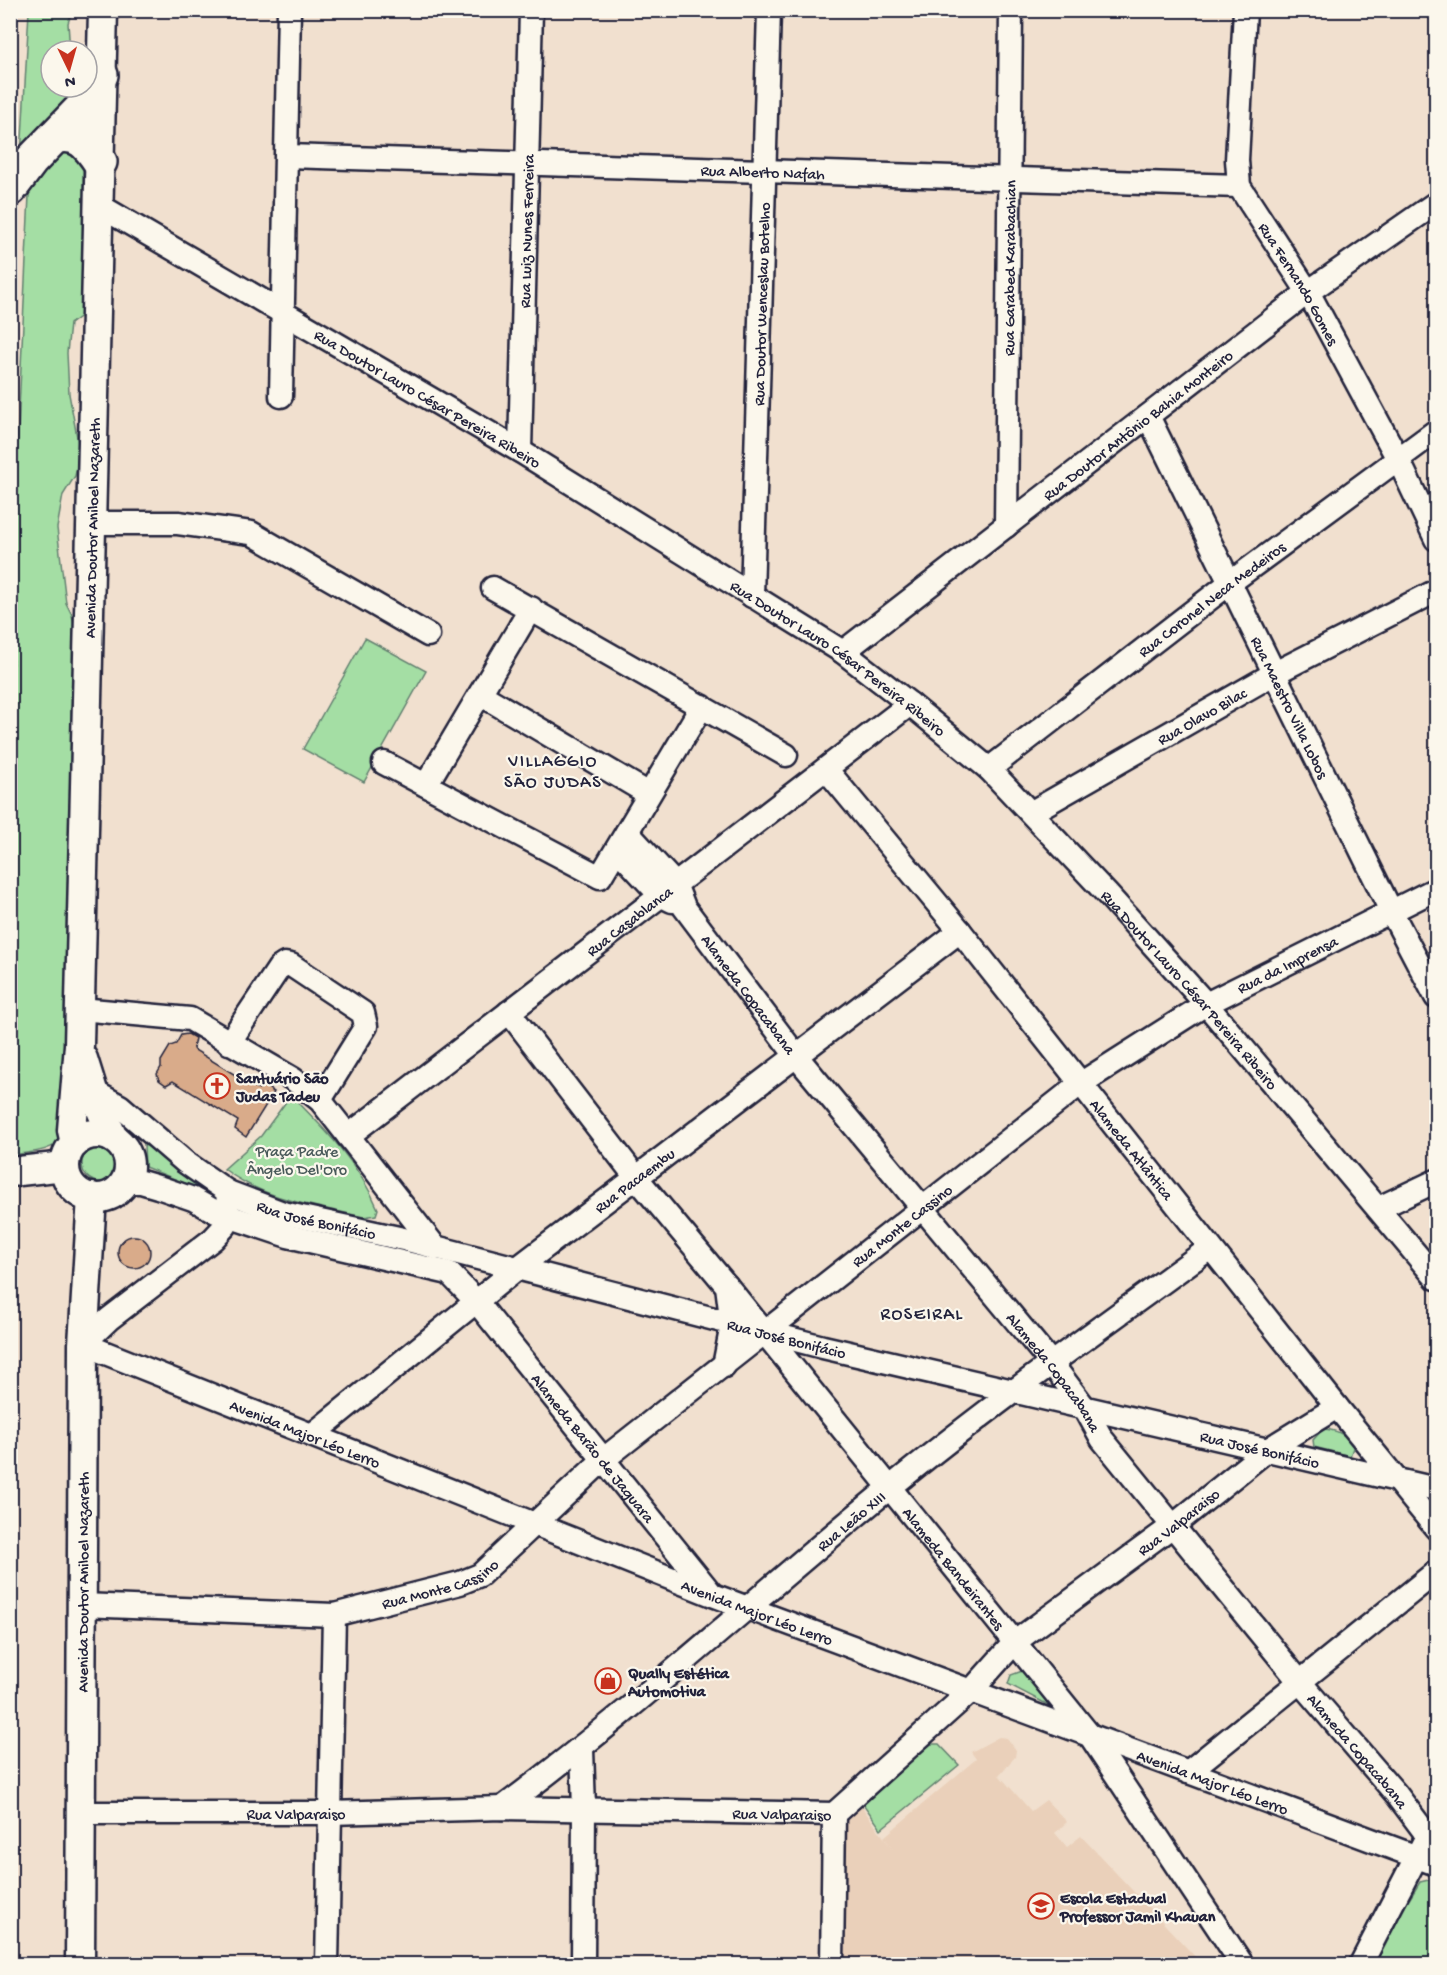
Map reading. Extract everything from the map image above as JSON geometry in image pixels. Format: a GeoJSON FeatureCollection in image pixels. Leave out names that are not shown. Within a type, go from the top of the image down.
{"type":"FeatureCollection","features":[{"type":"Feature","properties":{"kind":"highway"},"geometry":{"type":"LineString","coordinates":[[10,189],[31,161],[83,107],[101,75]]}},
{"type":"Feature","properties":{"kind":"highway"},"geometry":{"type":"LineString","coordinates":[[55,137],[68,134],[80,138],[100,162]]}},
{"type":"Feature","properties":{"kind":"main road","name":"Avenida Doutor Aniloel Nazareth"},"geometry":{"type":"LineString","coordinates":[[70,1155],[79,1045],[103,10]]}},
{"type":"Feature","properties":{"kind":"main road","name":"Avenida Doutor Aniloel Nazareth"},"geometry":{"type":"LineString","coordinates":[[79,1045],[93,1091],[116,1141]]}},
{"type":"Feature","properties":{"kind":"main road"},"geometry":{"type":"LineString","coordinates":[[10,1172],[70,1155],[93,1135],[116,1141],[129,1161],[124,1182],[109,1196],[92,1197],[72,1186],[70,1155]]}},
{"type":"Feature","properties":{"kind":"main road","name":"Avenida Doutor Aniloel Nazareth"},"geometry":{"type":"LineString","coordinates":[[80,1965],[83,1813],[81,1605],[83,1344],[92,1197]]}},
{"type":"Feature","properties":{"kind":"street"},"geometry":{"type":"LineString","coordinates":[[281,396],[290,10]]}},
{"type":"Feature","properties":{"kind":"street","name":"Rua Luiz Nunes Ferreira"},"geometry":{"type":"LineString","coordinates":[[520,452],[531,10]]}},
{"type":"Feature","properties":{"kind":"street","name":"Rua Doutor Wenceslau Botelho"},"geometry":{"type":"LineString","coordinates":[[752,596],[769,10]]}},
{"type":"Feature","properties":{"kind":"street","name":"Rua Garabed Karabachian"},"geometry":{"type":"LineString","coordinates":[[1006,526],[1011,10]]}},
{"type":"Feature","properties":{"kind":"street","name":"Rua Fernando Gomes"},"geometry":{"type":"LineString","coordinates":[[1245,10],[1237,160],[1239,186],[1308,292],[1398,459],[1437,539]]}},
{"type":"Feature","properties":{"kind":"street","name":"Rua Alberto Nafah"},"geometry":{"type":"LineString","coordinates":[[287,156],[1239,186]]}},
{"type":"Feature","properties":{"kind":"street","name":"Rua Doutor Antônio Bahia Monteiro"},"geometry":{"type":"LineString","coordinates":[[843,652],[1308,292],[1437,203]]}},
{"type":"Feature","properties":{"kind":"street","name":"Rua Doutor Lauro César Pereira Ribeiro"},"geometry":{"type":"LineString","coordinates":[[100,206],[520,452],[843,652],[910,704],[989,769],[1032,812],[1206,1004],[1437,1278]]}},
{"type":"Feature","properties":{"kind":"street","name":"Rua Maestro Villa Lobos"},"geometry":{"type":"LineString","coordinates":[[1148,416],[1391,911],[1437,998]]}},
{"type":"Feature","properties":{"kind":"street","name":"Rua Coronel Neca Medeiros"},"geometry":{"type":"LineString","coordinates":[[989,769],[1231,582],[1437,431]]}},
{"type":"Feature","properties":{"kind":"street"},"geometry":{"type":"LineString","coordinates":[[92,523],[178,524],[251,533],[428,635]]}},
{"type":"Feature","properties":{"kind":"street"},"geometry":{"type":"LineString","coordinates":[[493,588],[786,755]]}},
{"type":"Feature","properties":{"kind":"street","name":"Rua Olavo Bilac"},"geometry":{"type":"LineString","coordinates":[[1032,812],[1275,673],[1437,591]]}},
{"type":"Feature","properties":{"kind":"street"},"geometry":{"type":"LineString","coordinates":[[426,785],[531,608]]}},
{"type":"Feature","properties":{"kind":"street"},"geometry":{"type":"LineString","coordinates":[[480,694],[649,794]]}},
{"type":"Feature","properties":{"kind":"street","name":"Rua Casablanca"},"geometry":{"type":"LineString","coordinates":[[348,1136],[910,704]]}},
{"type":"Feature","properties":{"kind":"street"},"geometry":{"type":"LineString","coordinates":[[384,763],[600,877],[702,706]]}},
{"type":"Feature","properties":{"kind":"street","name":"Alameda Atlântica"},"geometry":{"type":"LineString","coordinates":[[826,769],[960,931],[1337,1407],[1437,1528]]}},
{"type":"Feature","properties":{"kind":"street"},"geometry":{"type":"LineString","coordinates":[[622,841],[667,889]]}},
{"type":"Feature","properties":{"kind":"street","name":"Alameda Copacabana"},"geometry":{"type":"LineString","coordinates":[[667,889],[684,907],[797,1057],[1052,1364],[1085,1408],[1093,1426],[1299,1681],[1397,1795],[1430,1845]]}},
{"type":"Feature","properties":{"kind":"street","name":"Rua da Imprensa"},"geometry":{"type":"LineString","coordinates":[[1080,1084],[1206,1004],[1437,889]]}},
{"type":"Feature","properties":{"kind":"street","name":"Rua Pacaembu"},"geometry":{"type":"LineString","coordinates":[[312,1435],[476,1301],[635,1176],[797,1057],[960,931]]}},
{"type":"Feature","properties":{"kind":"street"},"geometry":{"type":"LineString","coordinates":[[229,1043],[279,968],[285,964],[291,965],[363,1013],[367,1020],[366,1026],[320,1100]]}},
{"type":"Feature","properties":{"kind":"street"},"geometry":{"type":"LineString","coordinates":[[80,1010],[190,1019],[293,1079],[320,1100],[436,1248]]}},
{"type":"Feature","properties":{"kind":"street","name":"Alameda Bandeirantes"},"geometry":{"type":"LineString","coordinates":[[509,1012],[635,1176],[727,1286],[888,1489],[1015,1641],[1091,1737],[1242,1965]]}},
{"type":"Feature","properties":{"kind":"street","name":"Rua Monte Cassino"},"geometry":{"type":"LineString","coordinates":[[81,1605],[334,1615],[460,1583],[480,1575],[604,1459],[1080,1084]]}},
{"type":"Feature","properties":{"kind":"street","name":"Rua José Bonifácio"},"geometry":{"type":"LineString","coordinates":[[93,1091],[120,1106],[185,1162],[228,1192],[283,1213],[436,1248],[765,1333],[1437,1490]]}},
{"type":"Feature","properties":{"kind":"street"},"geometry":{"type":"LineString","coordinates":[[116,1141],[136,1136],[158,1140]]}},
{"type":"Feature","properties":{"kind":"street"},"geometry":{"type":"LineString","coordinates":[[1379,1209],[1437,1181]]}},
{"type":"Feature","properties":{"kind":"street","name":"Rua José Bonifácio"},"geometry":{"type":"LineString","coordinates":[[124,1182],[141,1182],[158,1187],[193,1199],[228,1216],[288,1236],[449,1273],[476,1301]]}},
{"type":"Feature","properties":{"kind":"street"},"geometry":{"type":"LineString","coordinates":[[83,1344],[109,1319],[213,1239],[226,1225],[228,1192]]}},
{"type":"Feature","properties":{"kind":"street"},"geometry":{"type":"LineString","coordinates":[[361,1230],[391,1218],[396,1211],[397,1198]]}},
{"type":"Feature","properties":{"kind":"street","name":"Rua Leão XIII"},"geometry":{"type":"LineString","coordinates":[[502,1808],[582,1749],[746,1606],[888,1489],[1012,1391],[1034,1378],[1210,1248]]}},
{"type":"Feature","properties":{"kind":"street"},"geometry":{"type":"LineString","coordinates":[[724,1366],[732,1324],[727,1286]]}},
{"type":"Feature","properties":{"kind":"street","name":"Alameda Barão de Jaguara"},"geometry":{"type":"LineString","coordinates":[[476,1301],[711,1594]]}},
{"type":"Feature","properties":{"kind":"street","name":"Avenida Major Léo Lerro"},"geometry":{"type":"LineString","coordinates":[[83,1344],[711,1594],[972,1690],[1091,1737],[1188,1772],[1430,1845]]}},
{"type":"Feature","properties":{"kind":"street","name":"Rua Valparaiso"},"geometry":{"type":"LineString","coordinates":[[83,1813],[330,1813],[502,1808],[834,1814],[972,1690],[1015,1641],[1174,1525],[1267,1450],[1337,1407]]}},
{"type":"Feature","properties":{"kind":"street"},"geometry":{"type":"LineString","coordinates":[[1188,1772],[1437,1572]]}},
{"type":"Feature","properties":{"kind":"street"},"geometry":{"type":"LineString","coordinates":[[327,1965],[334,1615]]}},
{"type":"Feature","properties":{"kind":"street"},"geometry":{"type":"LineString","coordinates":[[582,1749],[583,1965]]}},
{"type":"Feature","properties":{"kind":"street"},"geometry":{"type":"LineString","coordinates":[[832,1965],[834,1814]]}},
{"type":"Feature","properties":{"kind":"street"},"geometry":{"type":"LineString","coordinates":[[1361,1965],[1430,1845]]}},
{"type":"Feature","properties":{"kind":"shaded area","name":"Escola Estadual Professor Jamil Khauan"},"geometry":{"type":"Polygon","coordinates":[[[999,1737],[1007,1738],[1016,1750],[1015,1757],[999,1775],[1031,1811],[1046,1800],[1067,1822],[1055,1833],[1067,1847],[1081,1836],[1202,1964],[840,1964],[841,1817],[859,1803],[893,1850],[884,1837],[976,1759],[971,1752],[999,1737]]]}},
{"type":"Feature","properties":{"kind":"green space"},"geometry":{"type":"Polygon","coordinates":[[[29,11],[72,11],[68,23],[69,39],[39,39],[39,99],[76,99],[21,157],[29,11]]]}},
{"type":"Feature","properties":{"kind":"green space"},"geometry":{"type":"Polygon","coordinates":[[[62,151],[74,156],[83,168],[86,312],[70,324],[67,353],[69,394],[80,453],[75,476],[63,495],[57,528],[66,603],[72,615],[77,640],[66,1136],[48,1148],[11,1155],[13,539],[29,195],[32,178],[62,151]]]}},
{"type":"Feature","properties":{"kind":"green space"},"geometry":{"type":"Polygon","coordinates":[[[365,638],[426,671],[364,782],[303,749],[365,638]]]}},
{"type":"Feature","properties":{"kind":"green space","name":"Praça Padre Ângelo Del'Oro"},"geometry":{"type":"Polygon","coordinates":[[[291,1095],[351,1162],[378,1209],[376,1215],[364,1217],[273,1195],[240,1180],[224,1169],[261,1136],[291,1095]]]}},
{"type":"Feature","properties":{"kind":"green space"},"geometry":{"type":"Polygon","coordinates":[[[144,1145],[160,1151],[201,1177],[194,1190],[192,1186],[145,1167],[144,1145]]]}},
{"type":"Feature","properties":{"kind":"green space"},"geometry":{"type":"Polygon","coordinates":[[[100,1146],[113,1151],[118,1164],[113,1177],[100,1182],[87,1177],[82,1164],[87,1151],[100,1146]]]}},
{"type":"Feature","properties":{"kind":"green space"},"geometry":{"type":"Polygon","coordinates":[[[1323,1429],[1340,1433],[1351,1441],[1354,1445],[1350,1456],[1314,1447],[1313,1440],[1323,1429]]]}},
{"type":"Feature","properties":{"kind":"green space"},"geometry":{"type":"Polygon","coordinates":[[[1025,1670],[1056,1709],[1008,1684],[1011,1675],[1025,1670]]]}},
{"type":"Feature","properties":{"kind":"green space"},"geometry":{"type":"Polygon","coordinates":[[[931,1744],[939,1744],[959,1765],[881,1829],[861,1801],[931,1744]]]}},
{"type":"Feature","properties":{"kind":"green space"},"geometry":{"type":"Polygon","coordinates":[[[1433,1879],[1436,1881],[1436,1958],[1424,1964],[1369,1964],[1420,1882],[1433,1879]]]}},
{"type":"Feature","properties":{"kind":"building","name":"Santuário São Judas Tadeu"},"geometry":{"type":"Polygon","coordinates":[[[188,1034],[195,1038],[193,1049],[258,1089],[263,1085],[274,1092],[246,1137],[235,1129],[238,1121],[173,1081],[166,1085],[159,1080],[157,1074],[161,1061],[170,1046],[176,1044],[181,1035],[188,1034]]]}},
{"type":"Feature","properties":{"kind":"building"},"geometry":{"type":"Polygon","coordinates":[[[134,1236],[145,1241],[150,1252],[145,1263],[134,1268],[123,1263],[118,1252],[123,1241],[134,1236]]]}},
{"type":"Feature","properties":{"kind":"place","name":"Santuário São Judas Tadeu"},"geometry":{"type":"Point","coordinates":[217,1086]}},
{"type":"Feature","properties":{"kind":"place","name":"Qually Estética Automotiva"},"geometry":{"type":"Point","coordinates":[608,1681]}},
{"type":"Feature","properties":{"kind":"place","name":"Escola Estadual Professor Jamil Khauan"},"geometry":{"type":"Point","coordinates":[1041,1906]}},
{"type":"Feature","properties":{"kind":"district","name":"VILLAGGIO SÃO JUDAS"},"geometry":{"type":"Point","coordinates":[553,770]}},
{"type":"Feature","properties":{"kind":"district","name":"ROSEIRAL"},"geometry":{"type":"Point","coordinates":[922,1313]}}]}
